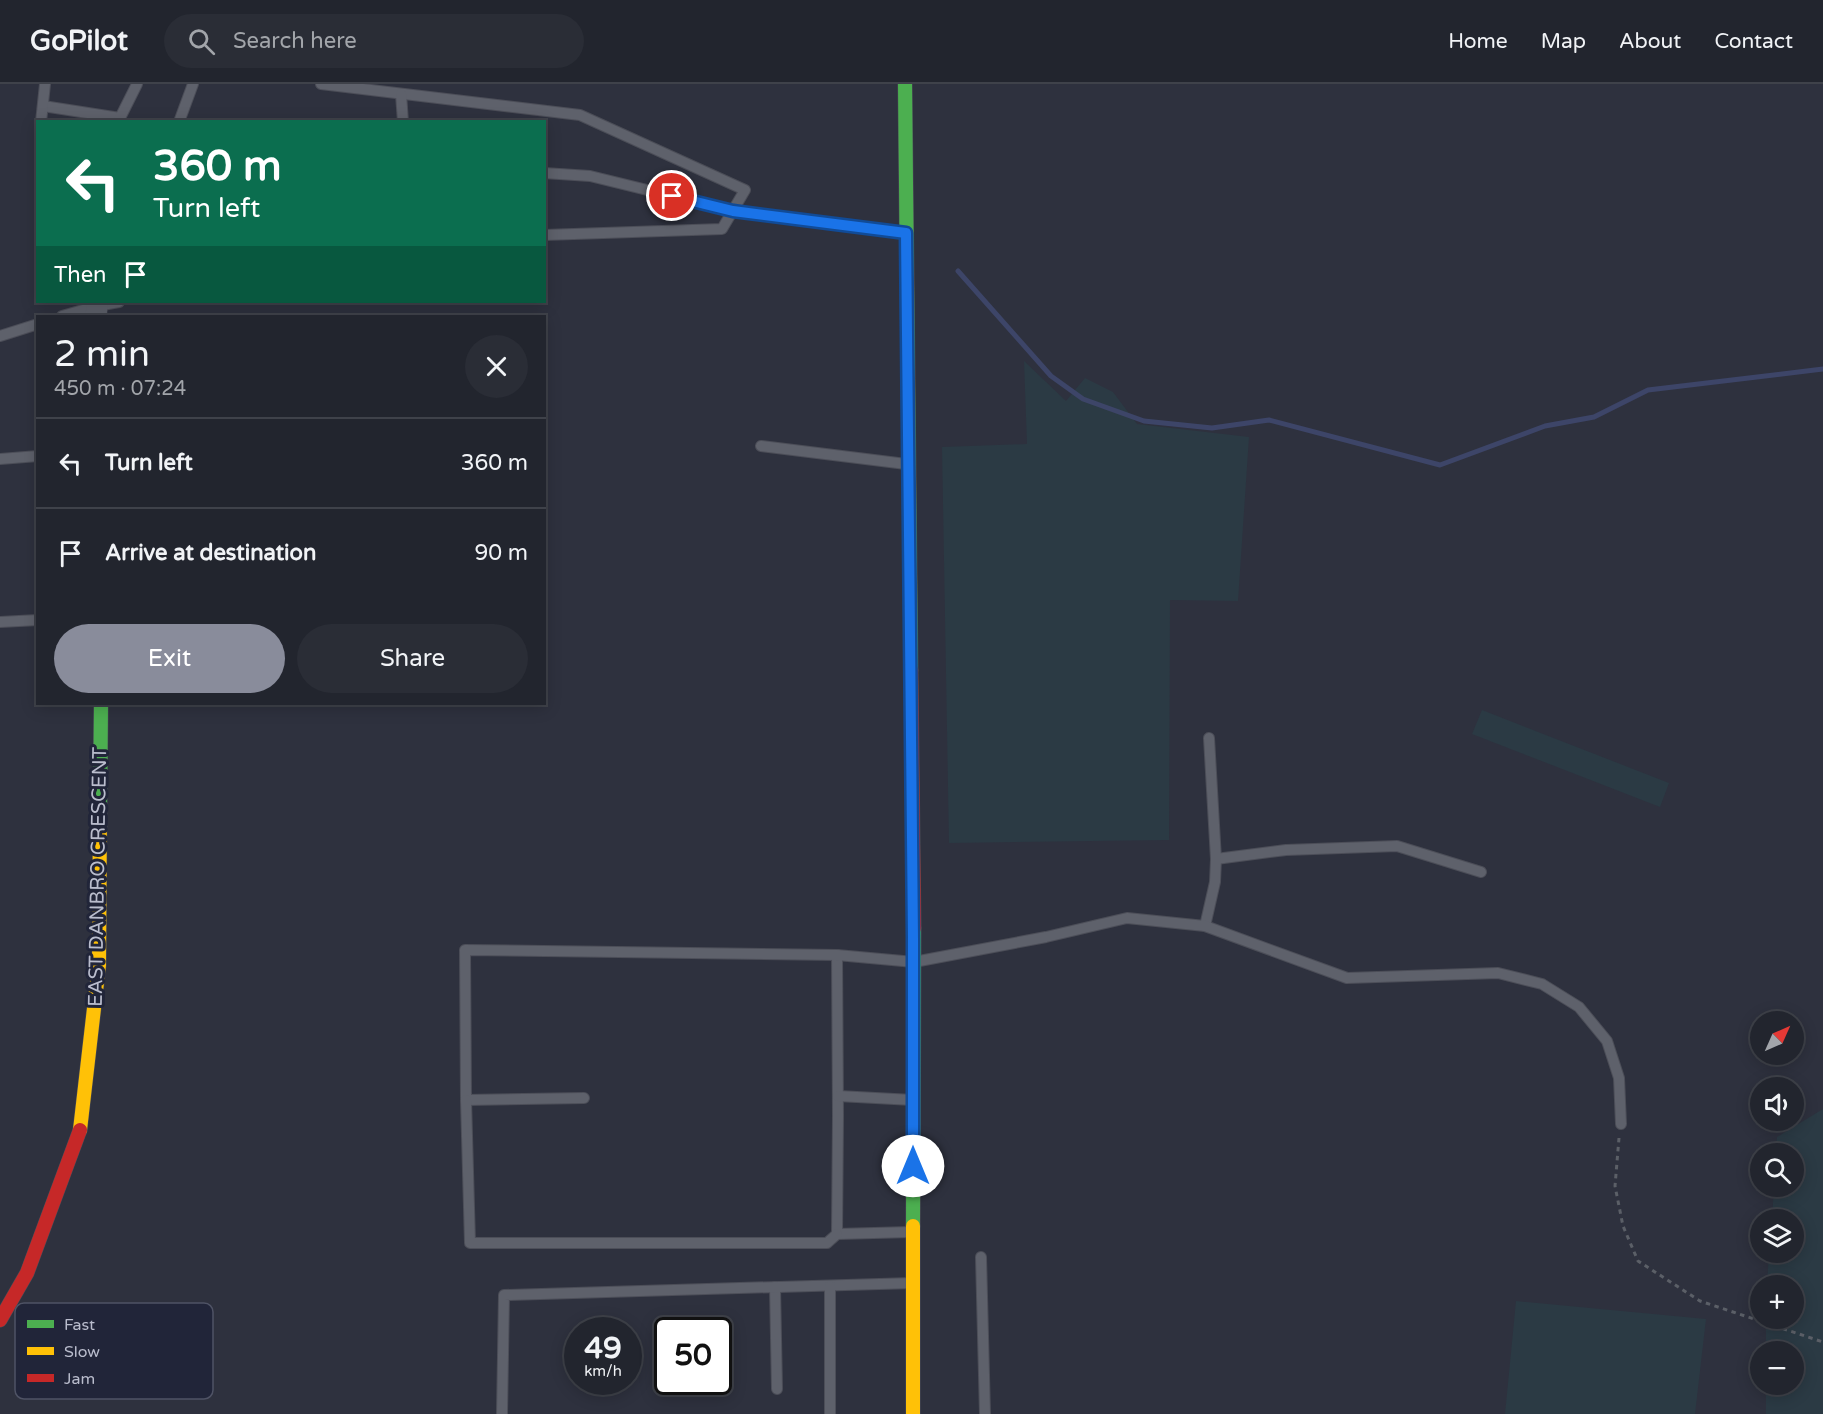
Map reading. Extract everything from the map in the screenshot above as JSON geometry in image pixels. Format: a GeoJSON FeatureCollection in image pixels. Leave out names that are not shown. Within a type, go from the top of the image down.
{"type":"FeatureCollection","features":[{"type":"Feature","properties":{"kind":"main road"},"geometry":{"type":"LineString","coordinates":[[905,84],[914,962],[913,1414]]}},
{"type":"Feature","properties":{"kind":"main road","name":"EAST DANBRO CRESCENT"},"geometry":{"type":"LineString","coordinates":[[0,1320],[27,1273],[80,1129],[99,965],[101,705]]}},
{"type":"Feature","properties":{"kind":"lane"},"geometry":{"type":"LineString","coordinates":[[41,120],[45,84]]}},
{"type":"Feature","properties":{"kind":"lane"},"geometry":{"type":"LineString","coordinates":[[43,105],[119,120],[136,84]]}},
{"type":"Feature","properties":{"kind":"lane"},"geometry":{"type":"LineString","coordinates":[[180,120],[193,84]]}},
{"type":"Feature","properties":{"kind":"lane"},"geometry":{"type":"LineString","coordinates":[[321,84],[580,115],[745,190],[722,229],[546,235]]}},
{"type":"Feature","properties":{"kind":"lane"},"geometry":{"type":"LineString","coordinates":[[401,94],[403,120]]}},
{"type":"Feature","properties":{"kind":"lane"},"geometry":{"type":"LineString","coordinates":[[546,173],[591,176],[733,211],[906,233]]}},
{"type":"Feature","properties":{"kind":"lane"},"geometry":{"type":"LineString","coordinates":[[65,315],[113,303]]}},
{"type":"Feature","properties":{"kind":"lane"},"geometry":{"type":"LineString","coordinates":[[0,336],[36,325]]}},
{"type":"Feature","properties":{"kind":"lane"},"geometry":{"type":"LineString","coordinates":[[761,446],[909,464]]}},
{"type":"Feature","properties":{"kind":"lane"},"geometry":{"type":"LineString","coordinates":[[0,459],[36,456]]}},
{"type":"Feature","properties":{"kind":"lane"},"geometry":{"type":"LineString","coordinates":[[0,622],[36,620]]}},
{"type":"Feature","properties":{"kind":"lane"},"geometry":{"type":"LineString","coordinates":[[1205,926],[1215,882],[1216,859],[1209,738]]}},
{"type":"Feature","properties":{"kind":"lane"},"geometry":{"type":"LineString","coordinates":[[1216,859],[1286,850],[1397,846],[1481,872]]}},
{"type":"Feature","properties":{"kind":"lane"},"geometry":{"type":"LineString","coordinates":[[913,1232],[837,1234],[827,1244],[470,1243],[465,950],[837,955],[914,962],[1046,937],[1127,918],[1205,926],[1347,978],[1498,973],[1542,984],[1579,1007],[1607,1041],[1619,1078],[1621,1125]]}},
{"type":"Feature","properties":{"kind":"lane"},"geometry":{"type":"LineString","coordinates":[[837,955],[837,1234]]}},
{"type":"Feature","properties":{"kind":"lane"},"geometry":{"type":"LineString","coordinates":[[838,1096],[913,1100]]}},
{"type":"Feature","properties":{"kind":"lane"},"geometry":{"type":"LineString","coordinates":[[466,1100],[584,1098]]}},
{"type":"Feature","properties":{"kind":"lane"},"geometry":{"type":"LineString","coordinates":[[981,1257],[985,1414]]}},
{"type":"Feature","properties":{"kind":"lane"},"geometry":{"type":"LineString","coordinates":[[502,1414],[504,1295],[913,1283]]}},
{"type":"Feature","properties":{"kind":"lane"},"geometry":{"type":"LineString","coordinates":[[830,1286],[830,1414]]}},
{"type":"Feature","properties":{"kind":"lane"},"geometry":{"type":"LineString","coordinates":[[775,1287],[777,1389]]}},
{"type":"Feature","properties":{"kind":"path"},"geometry":{"type":"LineString","coordinates":[[1621,1125],[1615,1186],[1623,1226],[1638,1261],[1700,1301],[1823,1342]]}},
{"type":"Feature","properties":{"kind":"shaded area"},"geometry":{"type":"Polygon","coordinates":[[[1024,361],[1066,401],[1085,378],[1113,392],[1137,424],[1249,437],[1238,601],[1170,600],[1169,840],[949,843],[942,447],[1027,444],[1024,361]]]}},
{"type":"Feature","properties":{"kind":"shaded area"},"geometry":{"type":"Polygon","coordinates":[[[1482,710],[1669,783],[1660,807],[1472,734],[1482,710]]]}},
{"type":"Feature","properties":{"kind":"shaded area"},"geometry":{"type":"Polygon","coordinates":[[[1823,1109],[1823,1414],[1766,1414],[1766,1395],[1804,1395],[1804,1341],[1766,1341],[1766,1329],[1804,1329],[1804,1275],[1768,1275],[1768,1263],[1804,1263],[1804,1209],[1773,1209],[1773,1197],[1804,1197],[1804,1143],[1777,1143],[1777,1137],[1787,1131],[1804,1131],[1804,1121],[1823,1109]]]}},
{"type":"Feature","properties":{"kind":"shaded area"},"geometry":{"type":"Polygon","coordinates":[[[1516,1301],[1706,1319],[1695,1414],[1505,1414],[1516,1301]]]}},
{"type":"Feature","properties":{"kind":"waterway"},"geometry":{"type":"LineString","coordinates":[[958,271],[1051,376],[1083,399],[1144,421],[1212,428],[1269,420],[1440,465],[1545,426],[1594,417],[1648,390],[1823,369]]}},
{"type":"Feature","properties":{"kind":"traffic: fast"},"geometry":{"type":"LineString","coordinates":[[905,84],[911,670]]}},
{"type":"Feature","properties":{"kind":"traffic: fast"},"geometry":{"type":"LineString","coordinates":[[100,807],[101,705]]}},
{"type":"Feature","properties":{"kind":"traffic: fast"},"geometry":{"type":"LineString","coordinates":[[913,1226],[914,928]]}},
{"type":"Feature","properties":{"kind":"traffic: slow"},"geometry":{"type":"LineString","coordinates":[[80,1130],[99,965],[100,807]]}},
{"type":"Feature","properties":{"kind":"traffic: slow"},"geometry":{"type":"LineString","coordinates":[[913,1226],[913,1414]]}},
{"type":"Feature","properties":{"kind":"traffic: jam"},"geometry":{"type":"LineString","coordinates":[[911,670],[914,928]]}},
{"type":"Feature","properties":{"kind":"traffic: jam"},"geometry":{"type":"LineString","coordinates":[[0,1320],[27,1273],[80,1130]]}},
{"type":"Feature","properties":{"kind":"route"},"geometry":{"type":"LineString","coordinates":[[672,196],[733,211],[906,233],[913,1166]]}}]}
